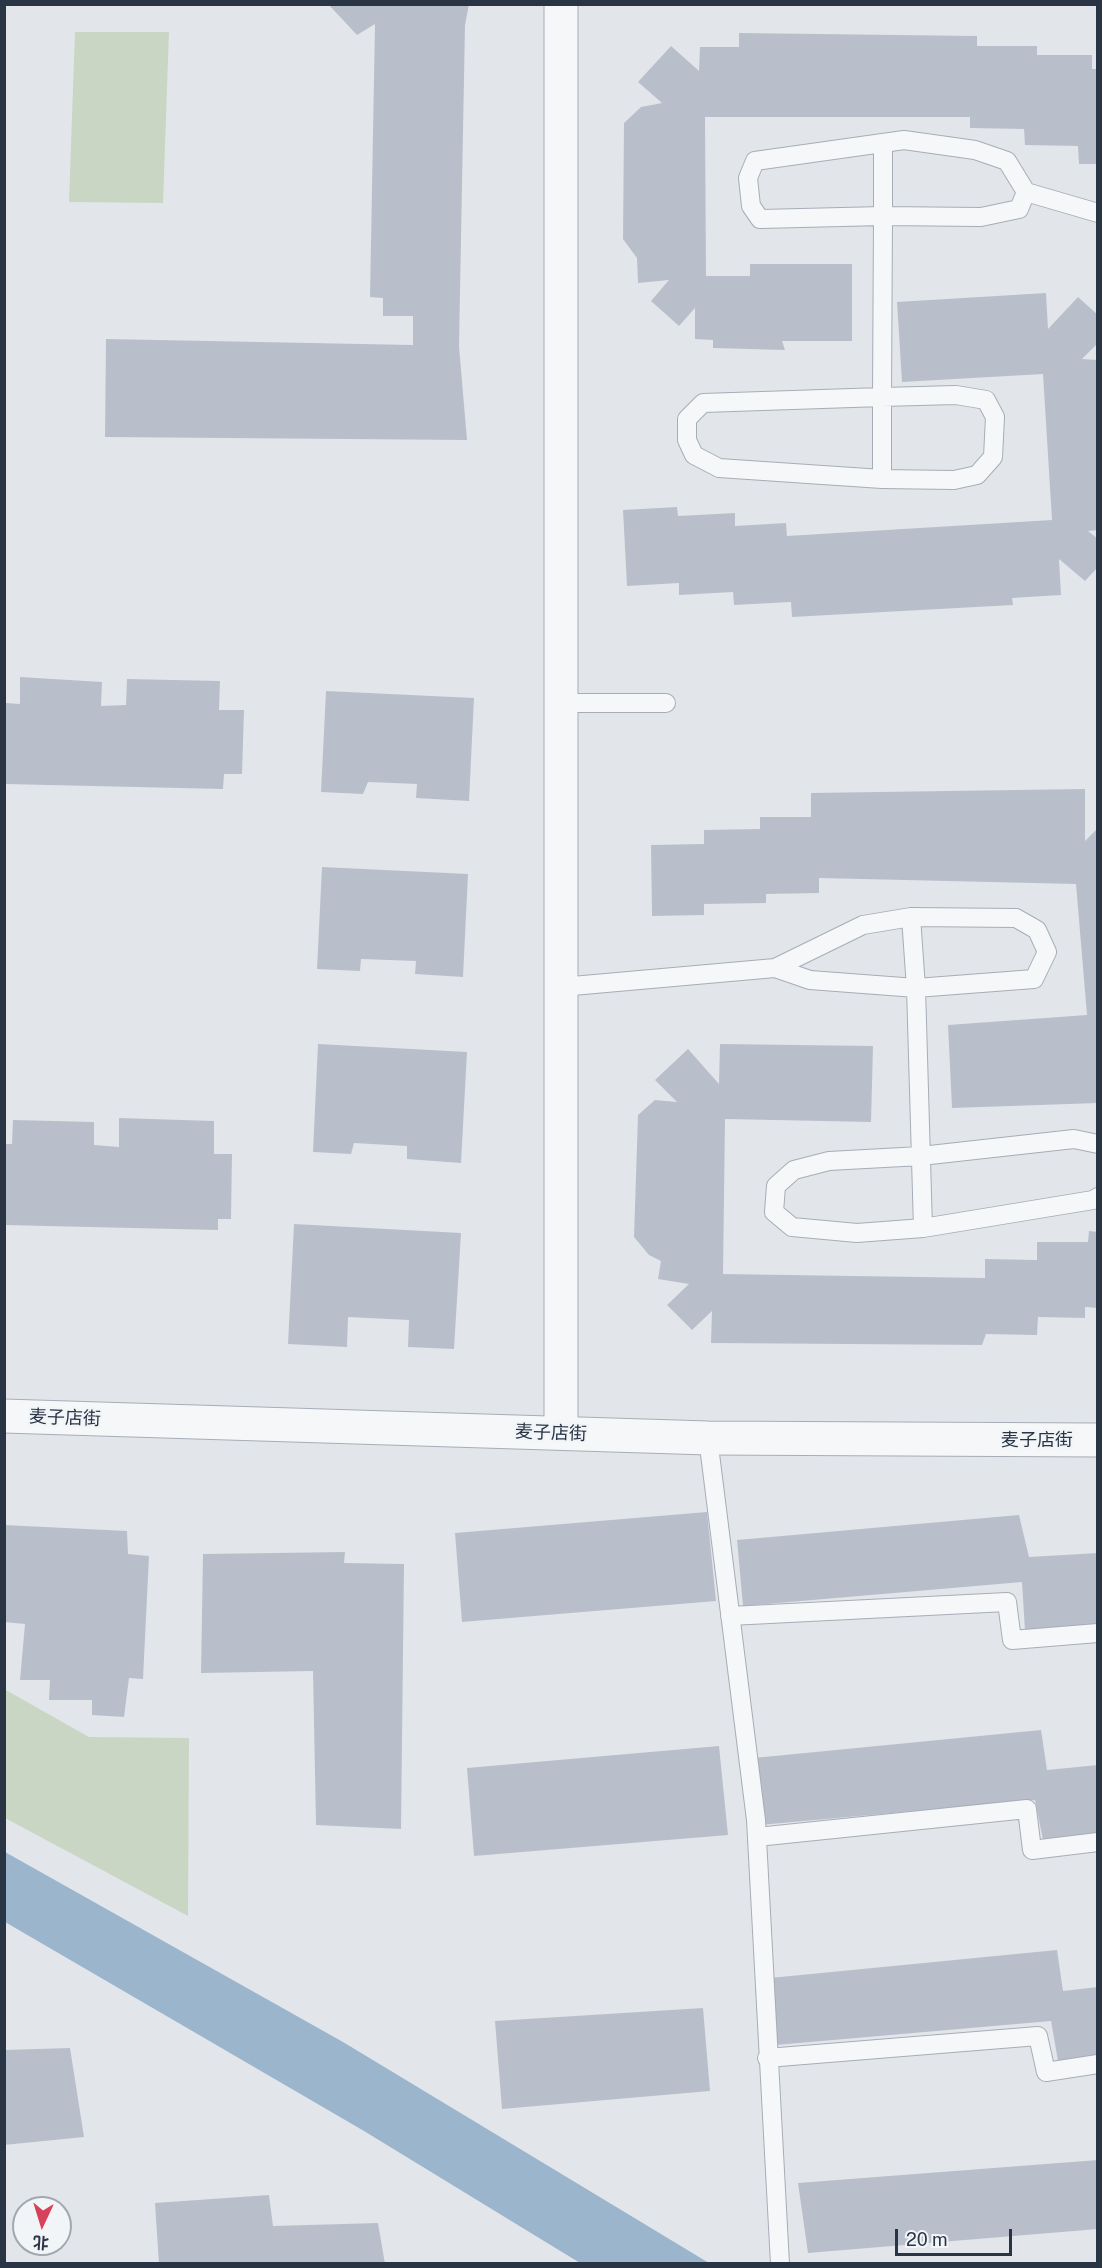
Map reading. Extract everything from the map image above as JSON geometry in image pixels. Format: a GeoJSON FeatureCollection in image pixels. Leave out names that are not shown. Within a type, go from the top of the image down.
{"type":"FeatureCollection","features":[{"type":"Feature","properties":{"kind":"street"},"geometry":{"type":"LineString","coordinates":[[561,4],[561,1433]]}},
{"type":"Feature","properties":{"kind":"street","name":"麦子店街"},"geometry":{"type":"LineString","coordinates":[[4,1416],[708,1438],[1098,1440]]}},
{"type":"Feature","properties":{"kind":"lane"},"geometry":{"type":"LineString","coordinates":[[1026,192],[1019,209],[981,217],[883,216],[760,219],[751,206],[748,178],[755,161],[904,140],[975,150],[1007,161],[1026,192],[1098,213]]}},
{"type":"Feature","properties":{"kind":"lane"},"geometry":{"type":"LineString","coordinates":[[882,479],[883,143]]}},
{"type":"Feature","properties":{"kind":"lane"},"geometry":{"type":"LineString","coordinates":[[956,395],[986,400],[994,417],[993,457],[977,475],[954,480],[882,479],[719,468],[694,455],[687,440],[687,418],[703,403],[882,397],[956,395]]}},
{"type":"Feature","properties":{"kind":"lane"},"geometry":{"type":"LineString","coordinates":[[561,703],[666,704]]}},
{"type":"Feature","properties":{"kind":"lane"},"geometry":{"type":"LineString","coordinates":[[561,987],[775,968],[863,925],[911,917],[1016,918],[1037,930],[1047,952],[1034,979],[916,988],[810,980],[775,968]]}},
{"type":"Feature","properties":{"kind":"lane"},"geometry":{"type":"LineString","coordinates":[[911,917],[916,988],[923,1228]]}},
{"type":"Feature","properties":{"kind":"lane"},"geometry":{"type":"LineString","coordinates":[[1098,1144],[1074,1139],[921,1156],[829,1161],[794,1170],[776,1186],[774,1212],[792,1227],[857,1233],[923,1228],[1094,1200],[1098,1197]]}},
{"type":"Feature","properties":{"kind":"lane"},"geometry":{"type":"LineString","coordinates":[[708,1438],[757,1837],[767,2058],[780,2264]]}},
{"type":"Feature","properties":{"kind":"lane"},"geometry":{"type":"LineString","coordinates":[[730,1616],[1006,1602],[1012,1640],[1098,1634]]}},
{"type":"Feature","properties":{"kind":"lane"},"geometry":{"type":"LineString","coordinates":[[757,1837],[1027,1809],[1032,1850],[1098,1842]]}},
{"type":"Feature","properties":{"kind":"lane"},"geometry":{"type":"LineString","coordinates":[[767,2058],[1038,2036],[1046,2072],[1098,2064]]}},
{"type":"Feature","properties":{"kind":"green space"},"geometry":{"type":"Polygon","coordinates":[[[75,32],[169,32],[163,203],[69,202],[75,32]]]}},
{"type":"Feature","properties":{"kind":"green space"},"geometry":{"type":"Polygon","coordinates":[[[4,1689],[89,1737],[189,1738],[188,1916],[5,1818],[4,1689]]]}},
{"type":"Feature","properties":{"kind":"water"},"geometry":{"type":"Polygon","coordinates":[[[5,1852],[343,2042],[709,2263],[580,2263],[364,2131],[5,1922],[5,1852]]]}},
{"type":"Feature","properties":{"kind":"building"},"geometry":{"type":"Polygon","coordinates":[[[328,4],[469,4],[465,25],[459,346],[467,440],[105,437],[106,339],[413,345],[413,316],[383,316],[383,298],[370,297],[375,24],[357,35],[328,4]]]}},
{"type":"Feature","properties":{"kind":"building"},"geometry":{"type":"Polygon","coordinates":[[[739,33],[977,36],[977,46],[1037,46],[1037,55],[1092,55],[1092,69],[1098,69],[1098,164],[1079,164],[1078,146],[1025,145],[1024,129],[970,128],[970,117],[705,117],[706,276],[750,276],[750,264],[852,264],[852,341],[782,341],[785,350],[713,348],[713,340],[695,339],[695,308],[679,326],[651,301],[669,280],[638,283],[637,258],[623,239],[624,123],[641,107],[662,103],[638,82],[671,46],[699,71],[700,47],[739,47],[739,33]]]}},
{"type":"Feature","properties":{"kind":"building"},"geometry":{"type":"Polygon","coordinates":[[[1046,293],[1048,329],[1078,297],[1098,315],[1098,343],[1082,359],[1098,360],[1098,530],[1088,531],[1098,539],[1098,567],[1085,581],[1059,559],[1061,595],[1012,598],[1013,605],[792,617],[791,602],[734,605],[733,592],[679,595],[679,583],[627,586],[623,510],[677,507],[678,516],[735,513],[735,526],[786,523],[787,536],[1052,520],[1043,374],[902,382],[897,302],[1046,293]]]}},
{"type":"Feature","properties":{"kind":"building"},"geometry":{"type":"Polygon","coordinates":[[[20,677],[102,682],[101,706],[126,705],[127,679],[220,681],[219,710],[244,710],[242,774],[224,774],[223,789],[5,784],[5,703],[20,704],[20,677]]]}},
{"type":"Feature","properties":{"kind":"building"},"geometry":{"type":"Polygon","coordinates":[[[326,691],[474,698],[469,801],[416,798],[417,784],[368,782],[363,794],[321,792],[326,691]]]}},
{"type":"Feature","properties":{"kind":"building"},"geometry":{"type":"Polygon","coordinates":[[[1085,789],[1085,841],[1098,828],[1098,1103],[952,1108],[948,1025],[1087,1015],[1076,884],[819,878],[819,893],[766,894],[766,903],[704,904],[704,915],[652,916],[651,845],[704,844],[704,830],[760,829],[760,817],[811,817],[811,793],[1085,789]]]}},
{"type":"Feature","properties":{"kind":"building"},"geometry":{"type":"Polygon","coordinates":[[[322,867],[468,874],[463,977],[415,974],[416,961],[361,959],[360,971],[317,969],[322,867]]]}},
{"type":"Feature","properties":{"kind":"building"},"geometry":{"type":"Polygon","coordinates":[[[318,1044],[467,1052],[461,1163],[407,1159],[407,1146],[354,1143],[351,1154],[313,1152],[318,1044]]]}},
{"type":"Feature","properties":{"kind":"building"},"geometry":{"type":"Polygon","coordinates":[[[720,1044],[873,1046],[871,1122],[725,1119],[723,1274],[985,1278],[985,1259],[1037,1260],[1037,1242],[1088,1242],[1089,1231],[1098,1232],[1098,1308],[1085,1307],[1085,1318],[1038,1317],[1037,1335],[986,1334],[982,1345],[711,1343],[712,1311],[692,1330],[667,1305],[689,1284],[658,1279],[661,1261],[649,1255],[634,1237],[638,1115],[655,1100],[677,1102],[655,1080],[688,1049],[719,1084],[720,1044]]]}},
{"type":"Feature","properties":{"kind":"building"},"geometry":{"type":"Polygon","coordinates":[[[119,1118],[214,1121],[214,1154],[232,1154],[231,1219],[218,1219],[218,1230],[4,1225],[4,1144],[12,1144],[13,1120],[94,1122],[94,1145],[119,1147],[119,1118]]]}},
{"type":"Feature","properties":{"kind":"building"},"geometry":{"type":"Polygon","coordinates":[[[294,1224],[461,1233],[454,1349],[408,1347],[409,1320],[348,1317],[347,1347],[288,1344],[294,1224]]]}},
{"type":"Feature","properties":{"kind":"building"},"geometry":{"type":"Polygon","coordinates":[[[707,1512],[716,1601],[462,1622],[455,1533],[707,1512]]]}},
{"type":"Feature","properties":{"kind":"building"},"geometry":{"type":"Polygon","coordinates":[[[1019,1515],[1029,1557],[1098,1553],[1098,1625],[1025,1631],[1022,1582],[743,1606],[737,1540],[1019,1515]]]}},
{"type":"Feature","properties":{"kind":"building"},"geometry":{"type":"Polygon","coordinates":[[[4,1525],[127,1531],[128,1554],[149,1556],[143,1679],[129,1678],[124,1717],[92,1715],[92,1700],[49,1700],[50,1680],[20,1680],[25,1624],[4,1622],[4,1525]]]}},
{"type":"Feature","properties":{"kind":"building"},"geometry":{"type":"Polygon","coordinates":[[[345,1552],[344,1563],[404,1564],[401,1829],[316,1825],[313,1671],[201,1673],[203,1554],[345,1552]]]}},
{"type":"Feature","properties":{"kind":"building"},"geometry":{"type":"Polygon","coordinates":[[[1041,1730],[1047,1770],[1098,1765],[1098,1834],[1043,1840],[1035,1800],[760,1825],[754,1758],[1041,1730]]]}},
{"type":"Feature","properties":{"kind":"building"},"geometry":{"type":"Polygon","coordinates":[[[719,1746],[728,1835],[474,1856],[467,1768],[719,1746]]]}},
{"type":"Feature","properties":{"kind":"building"},"geometry":{"type":"Polygon","coordinates":[[[1057,1950],[1063,1991],[1098,1987],[1098,2056],[1058,2061],[1051,2021],[776,2045],[770,1978],[1057,1950]]]}},
{"type":"Feature","properties":{"kind":"building"},"geometry":{"type":"Polygon","coordinates":[[[703,2008],[710,2091],[502,2109],[495,2021],[703,2008]]]}},
{"type":"Feature","properties":{"kind":"building"},"geometry":{"type":"Polygon","coordinates":[[[70,2048],[84,2137],[4,2145],[4,2050],[70,2048]]]}},
{"type":"Feature","properties":{"kind":"building"},"geometry":{"type":"Polygon","coordinates":[[[1098,2160],[1098,2229],[808,2253],[798,2183],[1098,2160]]]}},
{"type":"Feature","properties":{"kind":"building"},"geometry":{"type":"Polygon","coordinates":[[[269,2195],[273,2226],[378,2223],[385,2264],[159,2264],[155,2203],[269,2195]]]}}]}
